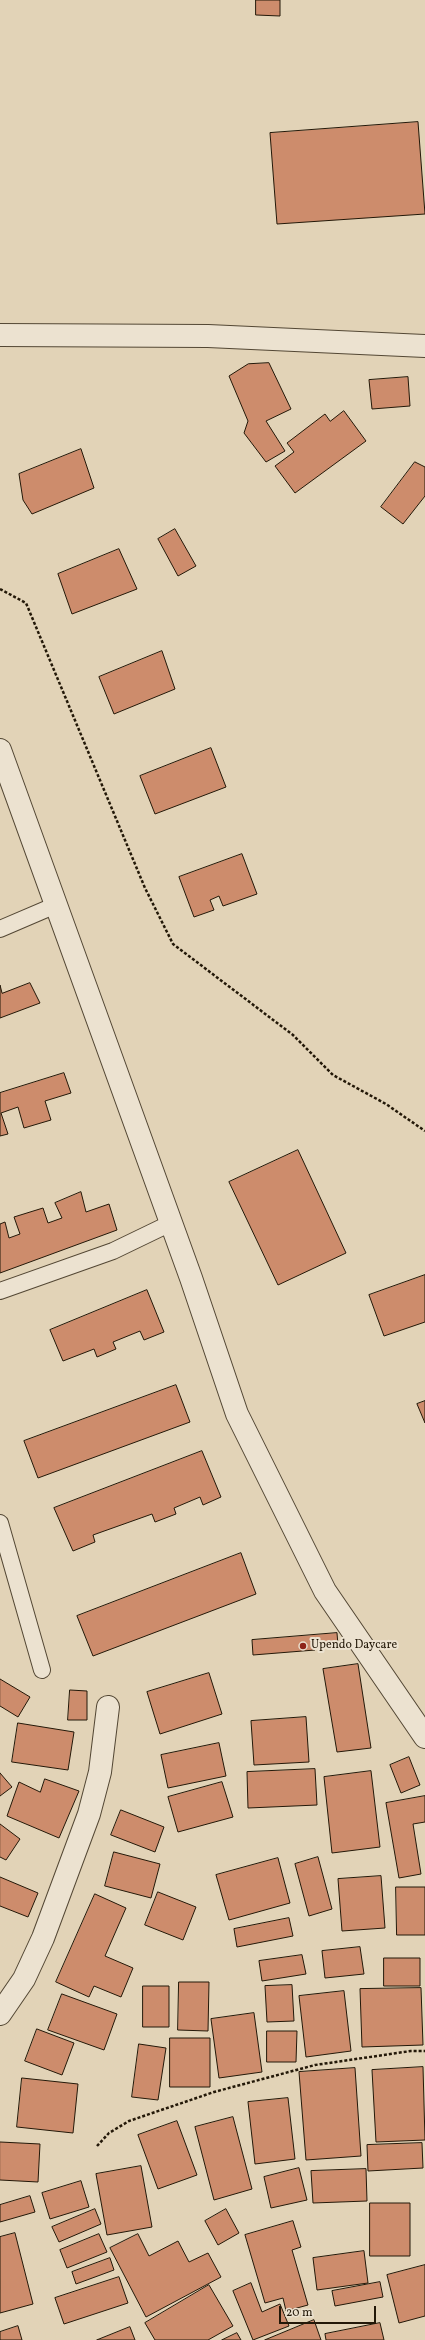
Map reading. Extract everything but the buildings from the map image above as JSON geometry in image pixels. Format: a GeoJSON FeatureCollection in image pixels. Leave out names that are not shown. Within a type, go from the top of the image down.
{"type":"FeatureCollection","features":[{"type":"Feature","properties":{"kind":"street"},"geometry":{"type":"LineString","coordinates":[[0,335],[208,336],[425,346]]}},
{"type":"Feature","properties":{"kind":"street"},"geometry":{"type":"LineString","coordinates":[[0,750],[172,1223],[238,1414],[325,1592],[425,1737]]}},
{"type":"Feature","properties":{"kind":"street"},"geometry":{"type":"LineString","coordinates":[[0,2014],[24,1979],[40,1945],[89,1814],[100,1772],[108,1707]]}},
{"type":"Feature","properties":{"kind":"lane"},"geometry":{"type":"LineString","coordinates":[[0,929],[56,905]]}},
{"type":"Feature","properties":{"kind":"lane"},"geometry":{"type":"LineString","coordinates":[[0,1291],[113,1251],[172,1223]]}},
{"type":"Feature","properties":{"kind":"lane"},"geometry":{"type":"LineString","coordinates":[[0,1523],[42,1670]]}},
{"type":"Feature","properties":{"kind":"path"},"geometry":{"type":"LineString","coordinates":[[0,589],[26,603],[145,888],[173,944],[293,1035],[334,1075],[386,1104],[425,1131]]}},
{"type":"Feature","properties":{"kind":"path"},"geometry":{"type":"LineString","coordinates":[[97,2146],[109,2132],[129,2121],[214,2092],[315,2065],[411,2052],[425,2052]]}},
{"type":"Feature","properties":{"kind":"place","name":"Upendo Daycare"},"geometry":{"type":"Point","coordinates":[303,1646]}}]}
